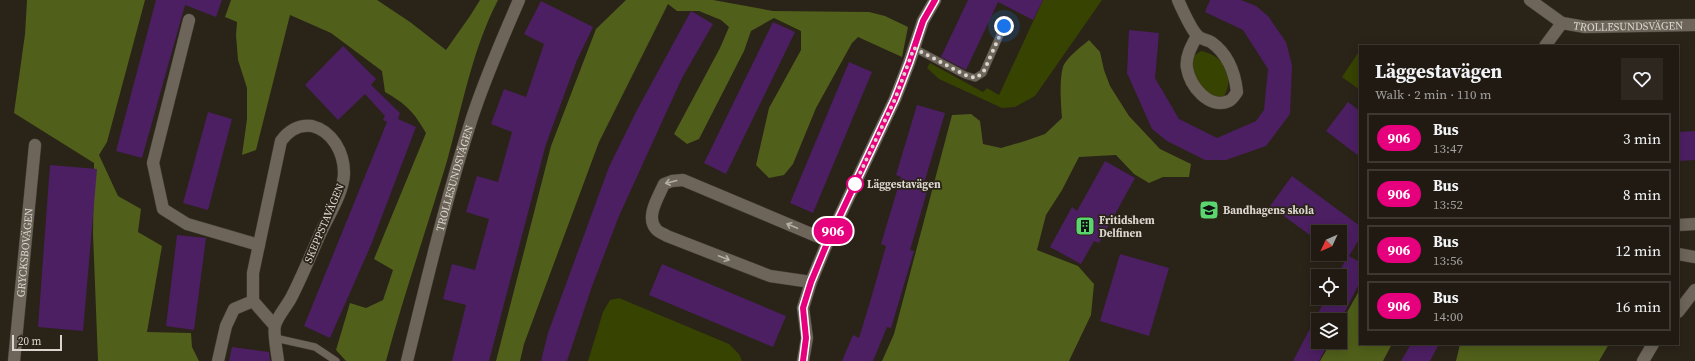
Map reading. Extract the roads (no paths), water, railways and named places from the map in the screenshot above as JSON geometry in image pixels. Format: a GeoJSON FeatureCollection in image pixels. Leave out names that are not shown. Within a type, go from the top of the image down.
{"type":"FeatureCollection","features":[{"type":"Feature","properties":{"kind":"street","name":"TROLLESUNDSVÄGEN"},"geometry":{"type":"LineString","coordinates":[[407,361],[450,189],[470,124],[499,45],[519,0]]}},
{"type":"Feature","properties":{"kind":"street"},"geometry":{"type":"LineString","coordinates":[[803,361],[806,338],[803,308],[811,282],[828,241],[895,99],[923,21],[935,0]]}},
{"type":"Feature","properties":{"kind":"street"},"geometry":{"type":"LineString","coordinates":[[1178,0],[1197,36],[1211,43],[1223,54],[1232,66],[1236,79],[1237,92],[1230,101],[1221,103],[1213,102],[1205,98],[1190,78],[1187,67],[1190,50],[1197,36]]}},
{"type":"Feature","properties":{"kind":"street","name":"TROLLESUNDSVÄGEN"},"geometry":{"type":"LineString","coordinates":[[1530,0],[1562,23],[1586,27],[1695,25]]}},
{"type":"Feature","properties":{"kind":"street"},"geometry":{"type":"LineString","coordinates":[[189,20],[153,163],[163,209],[187,224],[259,245]]}},
{"type":"Feature","properties":{"kind":"street","name":"TROLLESUNDSVÄGEN"},"geometry":{"type":"LineString","coordinates":[[1546,45],[1562,23]]}},
{"type":"Feature","properties":{"kind":"street","name":"SKEPPSTAVÄGEN"},"geometry":{"type":"LineString","coordinates":[[253,301],[253,273],[281,141],[287,133],[305,125],[315,127],[325,132],[334,140],[340,153],[344,173],[342,183],[275,332]]}},
{"type":"Feature","properties":{"kind":"street","name":"GRYCKSBOVÄGEN"},"geometry":{"type":"LineString","coordinates":[[14,361],[35,145]]}},
{"type":"Feature","properties":{"kind":"street"},"geometry":{"type":"LineString","coordinates":[[811,282],[770,276],[667,236],[656,229],[652,220],[653,209],[664,184],[672,181],[683,180],[828,241]]}},
{"type":"Feature","properties":{"kind":"street"},"geometry":{"type":"LineString","coordinates":[[1679,225],[1695,224]]}},
{"type":"Feature","properties":{"kind":"street"},"geometry":{"type":"LineString","coordinates":[[1679,254],[1695,257]]}},
{"type":"Feature","properties":{"kind":"street"},"geometry":{"type":"LineString","coordinates":[[1679,311],[1695,290]]}},
{"type":"Feature","properties":{"kind":"street"},"geometry":{"type":"LineString","coordinates":[[218,361],[226,326],[234,309],[253,301],[275,332],[278,361]]}},
{"type":"Feature","properties":{"kind":"street"},"geometry":{"type":"LineString","coordinates":[[1643,361],[1652,345]]}},
{"type":"Feature","properties":{"kind":"lane"},"geometry":{"type":"LineString","coordinates":[[914,48],[965,75],[975,78],[983,73],[1004,26]]}},
{"type":"Feature","properties":{"kind":"lane"},"geometry":{"type":"LineString","coordinates":[[275,332],[315,348],[336,361]]}},
{"type":"Feature","properties":{"kind":"place","name":"Läggestavägen"},"geometry":{"type":"Point","coordinates":[855,184]}},
{"type":"Feature","properties":{"kind":"place","name":"Bandhagens skola"},"geometry":{"type":"Point","coordinates":[1209,210]}},
{"type":"Feature","properties":{"kind":"place","name":"Fritidshem Delfinen"},"geometry":{"type":"Point","coordinates":[1085,226]}}]}
